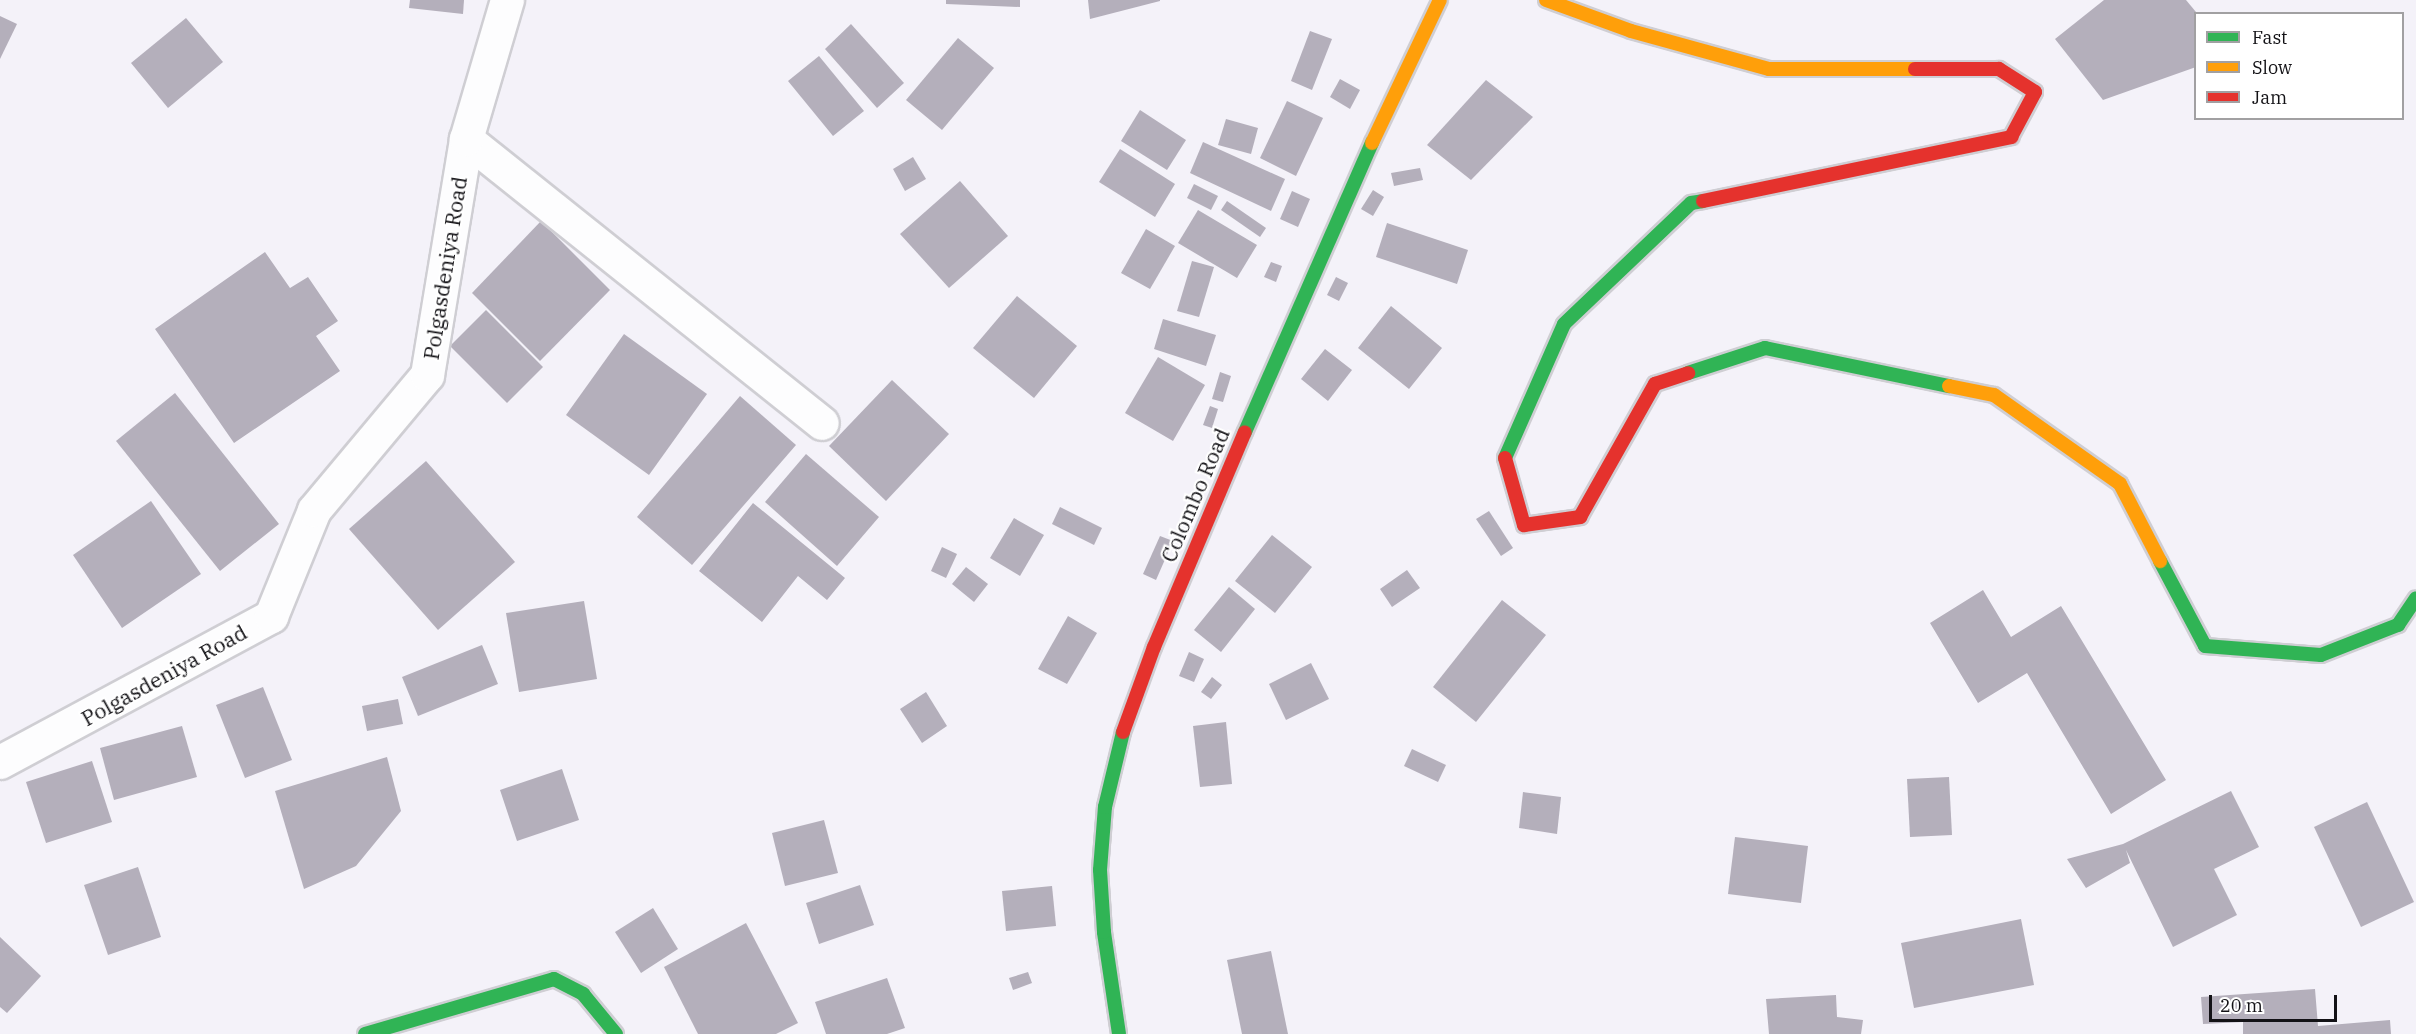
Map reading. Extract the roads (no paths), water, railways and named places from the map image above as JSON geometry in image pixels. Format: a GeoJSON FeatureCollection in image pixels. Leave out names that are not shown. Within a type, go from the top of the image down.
{"type":"FeatureCollection","features":[{"type":"Feature","properties":{"kind":"main road","name":"Colombo Road"},"geometry":{"type":"LineString","coordinates":[[1119,1034],[1104,932],[1100,870],[1105,807],[1116,752],[1154,647],[1287,335],[1440,0]]}},
{"type":"Feature","properties":{"kind":"main road"},"geometry":{"type":"LineString","coordinates":[[1546,0],[1631,31],[1769,69],[1999,69],[2035,92],[2011,137],[1691,203],[1564,324],[1505,459],[1524,525],[1580,517],[1654,384],[1765,348],[1994,395],[2120,483],[2205,646],[2321,655],[2398,625],[2416,598]]}},
{"type":"Feature","properties":{"kind":"main road"},"geometry":{"type":"LineString","coordinates":[[365,1034],[554,979],[583,994],[616,1034]]}},
{"type":"Feature","properties":{"kind":"street","name":"Polgasdeniya Road"},"geometry":{"type":"LineString","coordinates":[[0,762],[32,747],[271,616],[314,510],[427,375],[466,139],[507,0]]}},
{"type":"Feature","properties":{"kind":"street"},"geometry":{"type":"LineString","coordinates":[[466,139],[822,423]]}}]}
